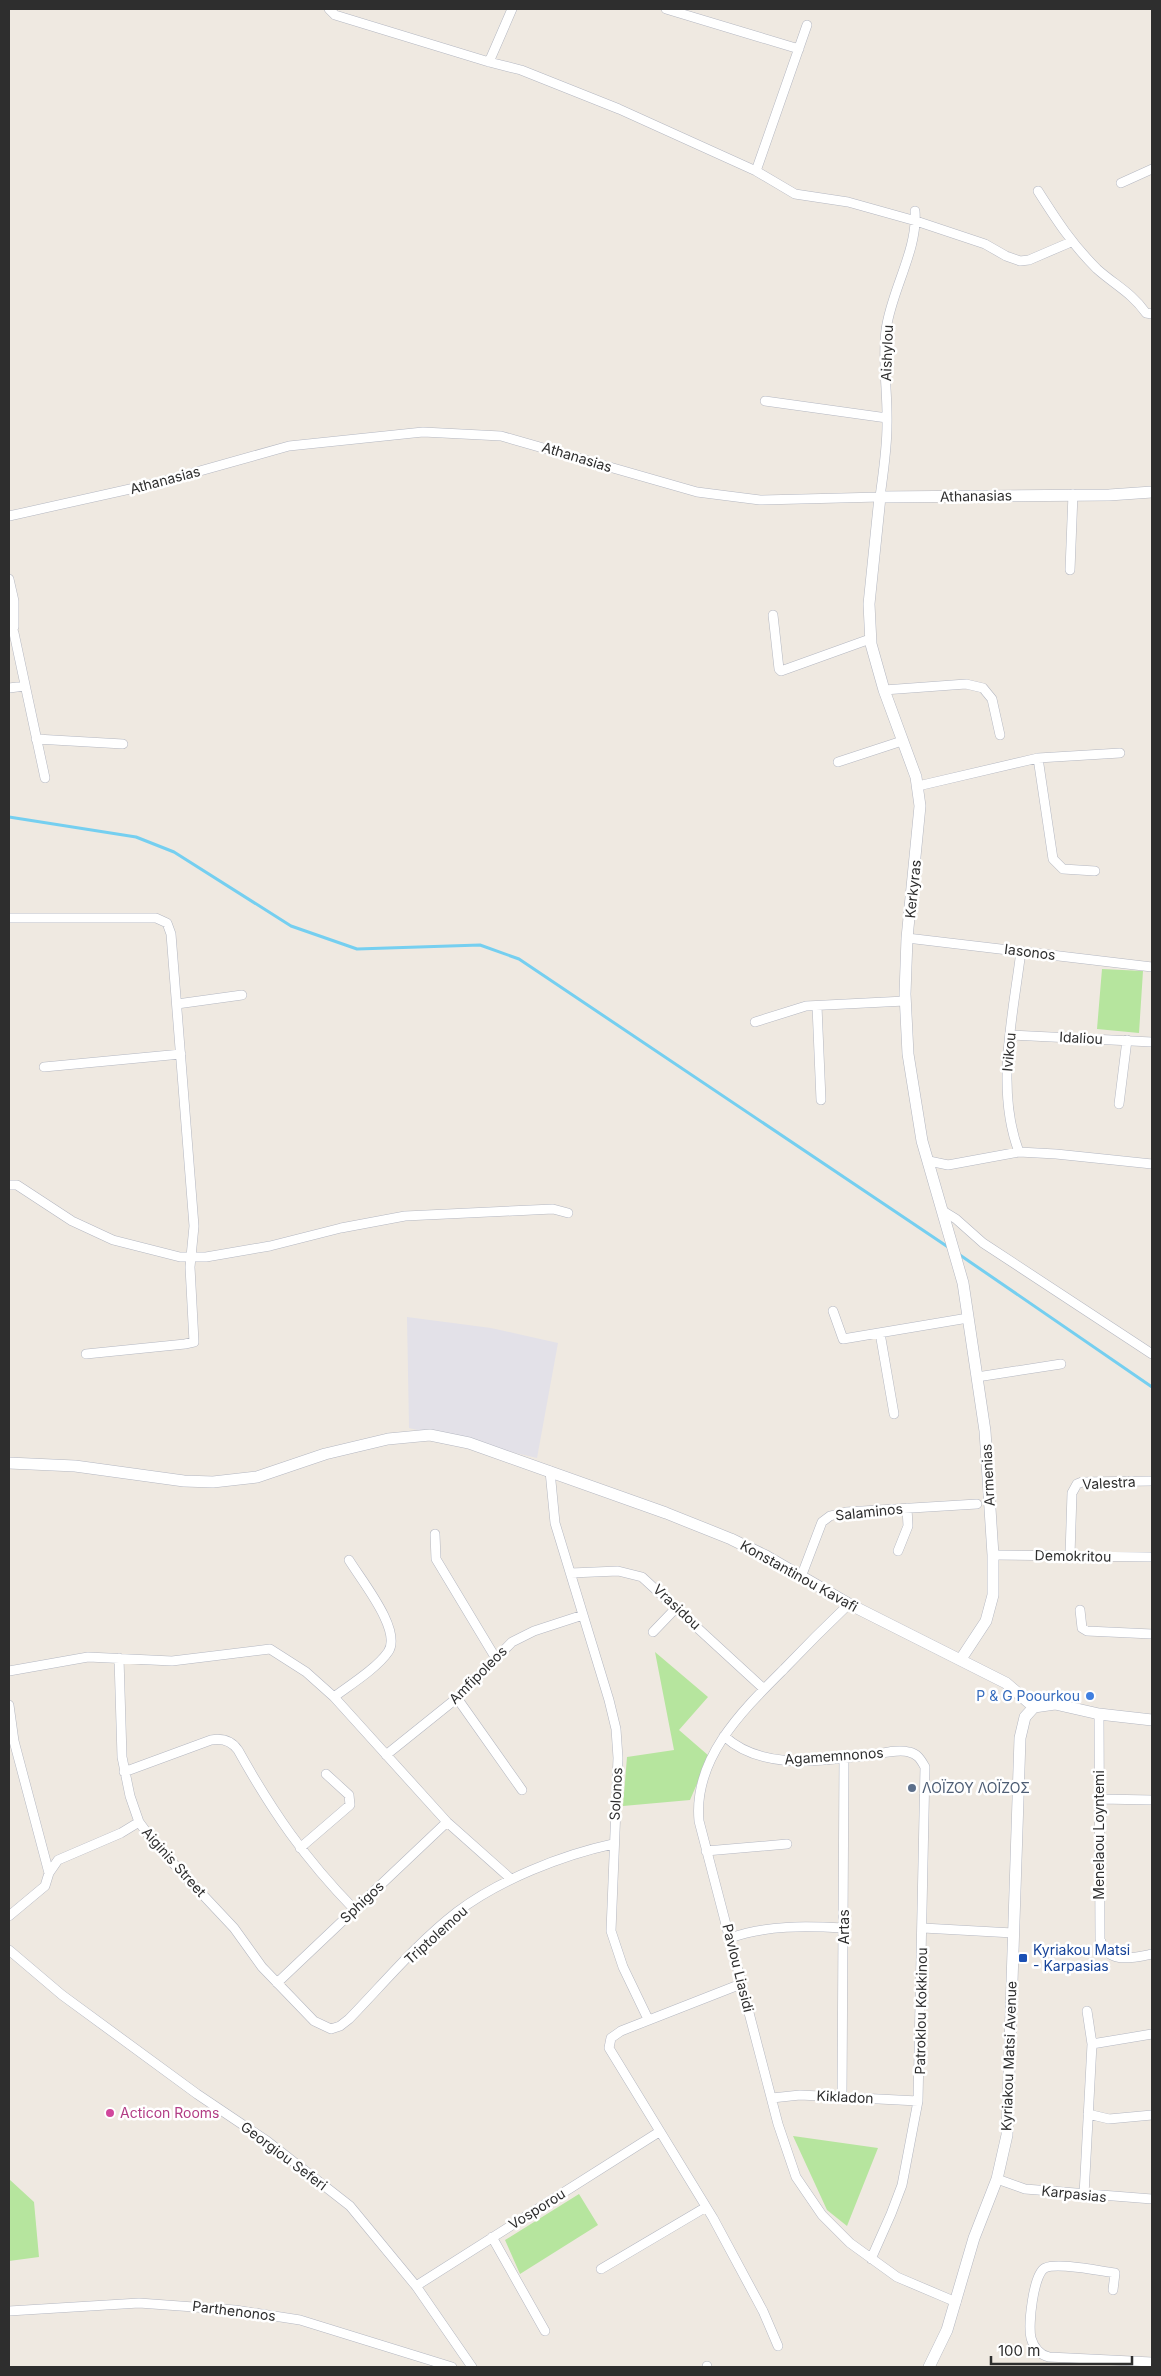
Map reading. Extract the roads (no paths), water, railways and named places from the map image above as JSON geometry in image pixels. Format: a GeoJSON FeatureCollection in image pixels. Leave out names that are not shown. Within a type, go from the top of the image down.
{"type":"FeatureCollection","features":[{"type":"Feature","properties":{"kind":"street"},"geometry":{"type":"LineString","coordinates":[[329,9],[335,15],[521,70],[619,108],[756,171],[795,194],[848,202],[915,216],[985,244],[1006,256],[1020,261],[1029,260],[1071,242]]}},
{"type":"Feature","properties":{"kind":"street"},"geometry":{"type":"LineString","coordinates":[[489,62],[512,9]]}},
{"type":"Feature","properties":{"kind":"street"},"geometry":{"type":"LineString","coordinates":[[666,9],[799,49]]}},
{"type":"Feature","properties":{"kind":"street"},"geometry":{"type":"LineString","coordinates":[[756,171],[807,26]]}},
{"type":"Feature","properties":{"kind":"street"},"geometry":{"type":"LineString","coordinates":[[1121,183],[1152,169]]}},
{"type":"Feature","properties":{"kind":"street"},"geometry":{"type":"LineString","coordinates":[[1038,192],[1071,242],[1106,277],[1134,297],[1146,313],[1152,314]]}},
{"type":"Feature","properties":{"kind":"street","name":"Aishylou"},"geometry":{"type":"LineString","coordinates":[[880,497],[887,418],[886,331],[891,303],[906,260],[915,216]]}},
{"type":"Feature","properties":{"kind":"street"},"geometry":{"type":"LineString","coordinates":[[765,401],[887,418]]}},
{"type":"Feature","properties":{"kind":"street","name":"Athanasias"},"geometry":{"type":"LineString","coordinates":[[9,516],[157,483],[289,446],[423,432],[501,436],[697,492],[760,500],[1073,494],[1109,495],[1152,492]]}},
{"type":"Feature","properties":{"kind":"street"},"geometry":{"type":"LineString","coordinates":[[1070,570],[1073,494]]}},
{"type":"Feature","properties":{"kind":"street","name":"Kerkyras"},"geometry":{"type":"LineString","coordinates":[[880,497],[869,604],[870,640],[884,690],[918,786],[919,827],[907,938],[905,1001],[908,1054],[916,1111],[963,1283]]}},
{"type":"Feature","properties":{"kind":"street"},"geometry":{"type":"LineString","coordinates":[[9,579],[14,601],[14,632]]}},
{"type":"Feature","properties":{"kind":"street"},"geometry":{"type":"LineString","coordinates":[[773,614],[779,669],[781,672],[870,640]]}},
{"type":"Feature","properties":{"kind":"street"},"geometry":{"type":"LineString","coordinates":[[9,620],[14,632],[45,778]]}},
{"type":"Feature","properties":{"kind":"street"},"geometry":{"type":"LineString","coordinates":[[884,690],[966,684],[983,688],[992,700],[1000,735]]}},
{"type":"Feature","properties":{"kind":"street"},"geometry":{"type":"LineString","coordinates":[[9,688],[25,686]]}},
{"type":"Feature","properties":{"kind":"street"},"geometry":{"type":"LineString","coordinates":[[36,739],[123,744]]}},
{"type":"Feature","properties":{"kind":"street"},"geometry":{"type":"LineString","coordinates":[[838,762],[902,741]]}},
{"type":"Feature","properties":{"kind":"street"},"geometry":{"type":"LineString","coordinates":[[918,786],[1038,758],[1120,753]]}},
{"type":"Feature","properties":{"kind":"street"},"geometry":{"type":"LineString","coordinates":[[1038,758],[1041,787],[1048,813],[1053,859],[1064,869],[1095,871]]}},
{"type":"Feature","properties":{"kind":"street"},"geometry":{"type":"LineString","coordinates":[[9,918],[163,920],[167,923],[171,934],[194,1226],[191,1257],[194,1342],[86,1354]]}},
{"type":"Feature","properties":{"kind":"street","name":"Iasonos"},"geometry":{"type":"LineString","coordinates":[[907,938],[1152,967]]}},
{"type":"Feature","properties":{"kind":"street","name":"Ivikou"},"geometry":{"type":"LineString","coordinates":[[1019,1152],[1013,1137],[1008,1105],[1007,1073],[1020,951]]}},
{"type":"Feature","properties":{"kind":"street"},"geometry":{"type":"LineString","coordinates":[[177,1004],[242,995]]}},
{"type":"Feature","properties":{"kind":"street"},"geometry":{"type":"LineString","coordinates":[[755,1022],[806,1006],[905,1001]]}},
{"type":"Feature","properties":{"kind":"street"},"geometry":{"type":"LineString","coordinates":[[817,1006],[821,1100]]}},
{"type":"Feature","properties":{"kind":"street","name":"Idaliou"},"geometry":{"type":"LineString","coordinates":[[1011,1034],[1152,1042]]}},
{"type":"Feature","properties":{"kind":"street"},"geometry":{"type":"LineString","coordinates":[[1119,1104],[1127,1040]]}},
{"type":"Feature","properties":{"kind":"street"},"geometry":{"type":"LineString","coordinates":[[44,1067],[181,1054]]}},
{"type":"Feature","properties":{"kind":"street"},"geometry":{"type":"LineString","coordinates":[[929,1161],[948,1165],[1019,1152],[1152,1164]]}},
{"type":"Feature","properties":{"kind":"street"},"geometry":{"type":"LineString","coordinates":[[9,1184],[17,1185],[72,1221],[113,1240],[180,1257],[206,1257],[270,1246],[341,1228],[405,1216],[553,1209],[568,1213]]}},
{"type":"Feature","properties":{"kind":"street"},"geometry":{"type":"LineString","coordinates":[[944,1216],[956,1219],[983,1243],[1152,1354]]}},
{"type":"Feature","properties":{"kind":"street","name":"Armenias"},"geometry":{"type":"LineString","coordinates":[[962,1659],[978,1634],[990,1609],[994,1582],[985,1428],[963,1283]]}},
{"type":"Feature","properties":{"kind":"street"},"geometry":{"type":"LineString","coordinates":[[833,1311],[843,1338],[968,1318]]}},
{"type":"Feature","properties":{"kind":"street"},"geometry":{"type":"LineString","coordinates":[[880,1332],[894,1414]]}},
{"type":"Feature","properties":{"kind":"street"},"geometry":{"type":"LineString","coordinates":[[977,1377],[1061,1364]]}},
{"type":"Feature","properties":{"kind":"street","name":"Konstantinou Kavafi"},"geometry":{"type":"LineString","coordinates":[[9,1463],[75,1466],[184,1481],[234,1481],[257,1477],[357,1444],[430,1435],[469,1443],[550,1471],[731,1539],[766,1556],[849,1604],[962,1659],[1006,1683],[1034,1707]]}},
{"type":"Feature","properties":{"kind":"street","name":"Solonos"},"geometry":{"type":"LineString","coordinates":[[550,1471],[555,1523],[609,1700],[616,1729],[618,1758],[613,1844],[611,1931],[623,1967],[648,2019]]}},
{"type":"Feature","properties":{"kind":"street","name":"Valestra"},"geometry":{"type":"LineString","coordinates":[[1070,1554],[1072,1493],[1077,1484],[1082,1482],[1152,1481]]}},
{"type":"Feature","properties":{"kind":"street","name":"Salaminos"},"geometry":{"type":"LineString","coordinates":[[801,1577],[820,1526],[830,1516],[846,1512],[977,1504]]}},
{"type":"Feature","properties":{"kind":"street"},"geometry":{"type":"LineString","coordinates":[[898,1551],[905,1538],[908,1526],[907,1508]]}},
{"type":"Feature","properties":{"kind":"street"},"geometry":{"type":"LineString","coordinates":[[435,1534],[436,1559],[495,1657]]}},
{"type":"Feature","properties":{"kind":"street","name":"Demokritou"},"geometry":{"type":"LineString","coordinates":[[993,1555],[1070,1554],[1152,1557]]}},
{"type":"Feature","properties":{"kind":"street"},"geometry":{"type":"LineString","coordinates":[[334,1697],[382,1658],[391,1644],[387,1621],[349,1560]]}},
{"type":"Feature","properties":{"kind":"street","name":"Vrasidou"},"geometry":{"type":"LineString","coordinates":[[571,1574],[618,1571],[635,1574],[650,1582],[764,1689]]}},
{"type":"Feature","properties":{"kind":"street","name":"Pavlou Liasidi"},"geometry":{"type":"LineString","coordinates":[[849,1604],[764,1689],[724,1736],[712,1757],[700,1793],[699,1821],[789,2161],[802,2189],[834,2228],[871,2259],[898,2277],[956,2302]]}},
{"type":"Feature","properties":{"kind":"street"},"geometry":{"type":"LineString","coordinates":[[653,1632],[676,1607]]}},
{"type":"Feature","properties":{"kind":"street"},"geometry":{"type":"LineString","coordinates":[[1080,1610],[1082,1628],[1087,1632],[1152,1634]]}},
{"type":"Feature","properties":{"kind":"street","name":"Amfipoleos"},"geometry":{"type":"LineString","coordinates":[[386,1755],[456,1698],[495,1657],[522,1636],[583,1615]]}},
{"type":"Feature","properties":{"kind":"street"},"geometry":{"type":"LineString","coordinates":[[9,1671],[88,1657],[172,1661],[270,1649],[306,1672],[334,1697],[447,1822],[511,1880]]}},
{"type":"Feature","properties":{"kind":"street","name":"Aiginis Street"},"geometry":{"type":"LineString","coordinates":[[119,1658],[124,1772],[139,1822],[156,1845],[227,1919],[262,1967],[314,2021],[331,2029]]}},
{"type":"Feature","properties":{"kind":"street"},"geometry":{"type":"LineString","coordinates":[[456,1698],[522,1790]]}},
{"type":"Feature","properties":{"kind":"street"},"geometry":{"type":"LineString","coordinates":[[1034,1707],[1055,1704],[1099,1714],[1152,1720]]}},
{"type":"Feature","properties":{"kind":"street"},"geometry":{"type":"LineString","coordinates":[[9,1705],[14,1741],[50,1873]]}},
{"type":"Feature","properties":{"kind":"street","name":"Kyriakou Matsi Avenue"},"geometry":{"type":"LineString","coordinates":[[929,2367],[943,2338],[956,2302],[974,2238],[997,2179],[1009,2120],[1013,1933],[1021,1728],[1025,1717],[1034,1707]]}},
{"type":"Feature","properties":{"kind":"street","name":"Menelaou Loyntemi"},"geometry":{"type":"LineString","coordinates":[[1099,1714],[1098,1933],[1101,1944],[1107,1953],[1123,1959],[1152,1954]]}},
{"type":"Feature","properties":{"kind":"street","name":"Agamemnonos"},"geometry":{"type":"LineString","coordinates":[[724,1736],[744,1750],[783,1761],[844,1758],[901,1751],[907,1751],[918,1756]]}},
{"type":"Feature","properties":{"kind":"street"},"geometry":{"type":"LineString","coordinates":[[124,1772],[211,1740],[227,1741],[238,1750],[270,1806],[300,1848],[325,1879],[354,1909]]}},
{"type":"Feature","properties":{"kind":"street","name":"Patroklou Kokkinou"},"geometry":{"type":"LineString","coordinates":[[871,2259],[902,2185],[918,2101],[925,1774],[924,1767],[918,1756]]}},
{"type":"Feature","properties":{"kind":"street","name":"Artas"},"geometry":{"type":"LineString","coordinates":[[842,2097],[844,1758]]}},
{"type":"Feature","properties":{"kind":"street"},"geometry":{"type":"LineString","coordinates":[[300,1848],[350,1805],[349,1795],[326,1774]]}},
{"type":"Feature","properties":{"kind":"street"},"geometry":{"type":"LineString","coordinates":[[1100,1799],[1152,1800]]}},
{"type":"Feature","properties":{"kind":"street"},"geometry":{"type":"LineString","coordinates":[[9,1916],[45,1886],[58,1860],[67,1854],[110,1838],[139,1822]]}},
{"type":"Feature","properties":{"kind":"street","name":"Sphigos"},"geometry":{"type":"LineString","coordinates":[[277,1983],[447,1822]]}},
{"type":"Feature","properties":{"kind":"street","name":"Triptolemou"},"geometry":{"type":"LineString","coordinates":[[331,2029],[340,2026],[349,2019],[424,1942],[457,1912],[511,1880],[559,1860],[613,1844]]}},
{"type":"Feature","properties":{"kind":"street"},"geometry":{"type":"LineString","coordinates":[[706,1850],[787,1844]]}},
{"type":"Feature","properties":{"kind":"street"},"geometry":{"type":"LineString","coordinates":[[730,1938],[777,1928],[844,1928]]}},
{"type":"Feature","properties":{"kind":"street"},"geometry":{"type":"LineString","coordinates":[[923,1928],[1013,1933]]}},
{"type":"Feature","properties":{"kind":"street","name":"Georgiou Seferi"},"geometry":{"type":"LineString","coordinates":[[9,1950],[62,1994],[197,2094],[267,2141],[350,2206],[416,2286],[472,2367]]}},
{"type":"Feature","properties":{"kind":"street"},"geometry":{"type":"LineString","coordinates":[[741,1984],[648,2019],[616,2034],[611,2038],[609,2048],[706,2207],[763,2311],[778,2346]]}},
{"type":"Feature","properties":{"kind":"street"},"geometry":{"type":"LineString","coordinates":[[1084,2195],[1092,2044],[1087,2011]]}},
{"type":"Feature","properties":{"kind":"street"},"geometry":{"type":"LineString","coordinates":[[1092,2044],[1152,2034]]}},
{"type":"Feature","properties":{"kind":"street","name":"Kikladon"},"geometry":{"type":"LineString","coordinates":[[772,2098],[790,2095],[918,2101]]}},
{"type":"Feature","properties":{"kind":"street"},"geometry":{"type":"LineString","coordinates":[[1088,2114],[1109,2119],[1152,2115]]}},
{"type":"Feature","properties":{"kind":"street","name":"Vosporou"},"geometry":{"type":"LineString","coordinates":[[416,2286],[659,2132]]}},
{"type":"Feature","properties":{"kind":"street","name":"Karpasias"},"geometry":{"type":"LineString","coordinates":[[997,2179],[1025,2189],[1152,2199]]}},
{"type":"Feature","properties":{"kind":"street"},"geometry":{"type":"LineString","coordinates":[[601,2269],[706,2207]]}},
{"type":"Feature","properties":{"kind":"street"},"geometry":{"type":"LineString","coordinates":[[492,2237],[545,2331]]}},
{"type":"Feature","properties":{"kind":"street"},"geometry":{"type":"LineString","coordinates":[[1114,2290],[1115,2273],[1056,2267],[1044,2269],[1038,2274],[1035,2283],[1030,2330],[1033,2344],[1040,2353],[1049,2357],[1152,2362]]}},
{"type":"Feature","properties":{"kind":"street","name":"Parthenonos"},"geometry":{"type":"LineString","coordinates":[[9,2311],[139,2303],[235,2310],[300,2320],[452,2367]]}},
{"type":"Feature","properties":{"kind":"waterway"},"geometry":{"type":"LineString","coordinates":[[9,817],[136,837],[174,852],[291,926],[357,949],[480,945],[519,959],[948,1247]]}},
{"type":"Feature","properties":{"kind":"waterway"},"geometry":{"type":"LineString","coordinates":[[957,1253],[1152,1387]]}},
{"type":"Feature","properties":{"kind":"place","name":"P & G Poourkou"},"geometry":{"type":"Point","coordinates":[1090,1696]}},
{"type":"Feature","properties":{"kind":"place","name":"ΛΟΪΖΟΥ ΛΟΪΖΟΣ"},"geometry":{"type":"Point","coordinates":[912,1788]}},
{"type":"Feature","properties":{"kind":"place","name":"Kyriakou Matsi - Karpasias"},"geometry":{"type":"Point","coordinates":[1023,1958]}},
{"type":"Feature","properties":{"kind":"place","name":"Acticon Rooms"},"geometry":{"type":"Point","coordinates":[110,2113]}}]}
